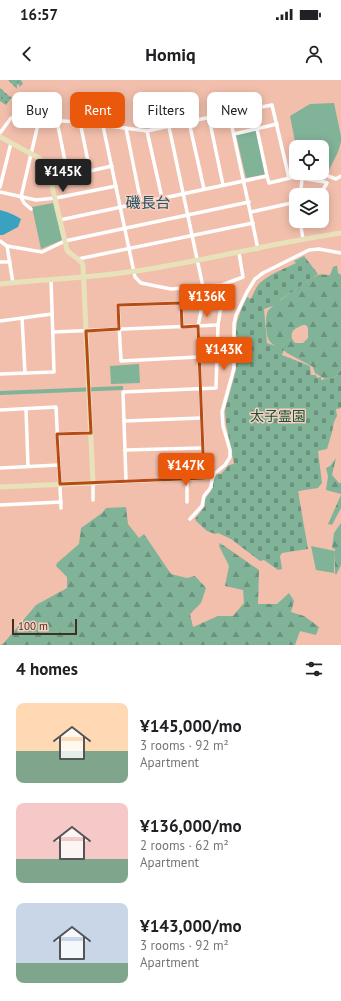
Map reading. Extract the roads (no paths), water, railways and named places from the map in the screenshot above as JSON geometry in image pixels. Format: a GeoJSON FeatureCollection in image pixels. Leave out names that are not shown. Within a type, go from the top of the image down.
{"type":"FeatureCollection","features":[{"type":"Feature","properties":{"kind":"street"},"geometry":{"type":"LineString","coordinates":[[257,129],[269,183],[289,178],[272,105],[262,107]]}},
{"type":"Feature","properties":{"kind":"street"},"geometry":{"type":"LineString","coordinates":[[0,133],[12,118]]}},
{"type":"Feature","properties":{"kind":"street"},"geometry":{"type":"LineString","coordinates":[[234,134],[277,124]]}},
{"type":"Feature","properties":{"kind":"street"},"geometry":{"type":"LineString","coordinates":[[31,209],[24,203],[21,197],[37,128]]}},
{"type":"Feature","properties":{"kind":"street"},"geometry":{"type":"LineString","coordinates":[[58,128],[68,176]]}},
{"type":"Feature","properties":{"kind":"street"},"geometry":{"type":"LineString","coordinates":[[81,128],[90,171]]}},
{"type":"Feature","properties":{"kind":"street"},"geometry":{"type":"LineString","coordinates":[[103,128],[135,277],[141,283],[171,289],[222,285],[243,277],[239,253]]}},
{"type":"Feature","properties":{"kind":"street"},"geometry":{"type":"LineString","coordinates":[[141,203],[126,128],[147,131],[164,128]]}},
{"type":"Feature","properties":{"kind":"street"},"geometry":{"type":"LineString","coordinates":[[169,128],[205,287],[198,326],[198,357],[204,478]]}},
{"type":"Feature","properties":{"kind":"street"},"geometry":{"type":"LineString","coordinates":[[190,128],[204,189]]}},
{"type":"Feature","properties":{"kind":"street"},"geometry":{"type":"LineString","coordinates":[[211,128],[223,185]]}},
{"type":"Feature","properties":{"kind":"street"},"geometry":{"type":"LineString","coordinates":[[233,128],[258,249]]}},
{"type":"Feature","properties":{"kind":"street"},"geometry":{"type":"LineString","coordinates":[[147,131],[162,198]]}},
{"type":"Feature","properties":{"kind":"street"},"geometry":{"type":"LineString","coordinates":[[0,137],[31,153],[46,165],[51,178],[68,251],[78,259],[83,266],[93,500]]}},
{"type":"Feature","properties":{"kind":"street"},"geometry":{"type":"LineString","coordinates":[[0,187],[11,143]]}},
{"type":"Feature","properties":{"kind":"street"},"geometry":{"type":"LineString","coordinates":[[51,178],[68,176],[112,166]]}},
{"type":"Feature","properties":{"kind":"street"},"geometry":{"type":"LineString","coordinates":[[60,220],[267,176]]}},
{"type":"Feature","properties":{"kind":"street"},"geometry":{"type":"LineString","coordinates":[[329,176],[336,179],[341,176]]}},
{"type":"Feature","properties":{"kind":"street"},"geometry":{"type":"LineString","coordinates":[[312,180],[326,183],[324,188]]}},
{"type":"Feature","properties":{"kind":"street"},"geometry":{"type":"LineString","coordinates":[[0,192],[36,200],[56,198],[116,186]]}},
{"type":"Feature","properties":{"kind":"street"},"geometry":{"type":"LineString","coordinates":[[0,241],[8,246],[42,252],[65,241],[248,202]]}},
{"type":"Feature","properties":{"kind":"street"},"geometry":{"type":"LineString","coordinates":[[251,212],[289,204]]}},
{"type":"Feature","properties":{"kind":"street"},"geometry":{"type":"LineString","coordinates":[[78,259],[193,236],[253,222]]}},
{"type":"Feature","properties":{"kind":"street"},"geometry":{"type":"LineString","coordinates":[[301,228],[303,239]]}},
{"type":"Feature","properties":{"kind":"street"},"geometry":{"type":"LineString","coordinates":[[0,284],[134,272],[341,233]]}},
{"type":"Feature","properties":{"kind":"street"},"geometry":{"type":"LineString","coordinates":[[8,246],[13,283]]}},
{"type":"Feature","properties":{"kind":"street"},"geometry":{"type":"LineString","coordinates":[[190,519],[202,506],[204,496],[211,487],[212,479],[215,473],[225,465],[230,457],[230,450],[223,426],[222,412],[234,368],[234,324],[247,292],[255,279],[263,273],[309,250],[319,249],[341,253]]}},
{"type":"Feature","properties":{"kind":"street"},"geometry":{"type":"LineString","coordinates":[[0,262],[10,262]]}},
{"type":"Feature","properties":{"kind":"street"},"geometry":{"type":"LineString","coordinates":[[0,374],[54,372],[51,279]]}},
{"type":"Feature","properties":{"kind":"street"},"geometry":{"type":"LineString","coordinates":[[126,481],[123,392],[216,388],[218,325],[222,300],[203,301]]}},
{"type":"Feature","properties":{"kind":"street"},"geometry":{"type":"LineString","coordinates":[[182,327],[181,303],[118,305],[121,361],[198,357]]}},
{"type":"Feature","properties":{"kind":"street"},"geometry":{"type":"LineString","coordinates":[[0,321],[52,314]]}},
{"type":"Feature","properties":{"kind":"street"},"geometry":{"type":"LineString","coordinates":[[22,318],[25,373]]}},
{"type":"Feature","properties":{"kind":"street"},"geometry":{"type":"LineString","coordinates":[[53,332],[218,325]]}},
{"type":"Feature","properties":{"kind":"street"},"geometry":{"type":"LineString","coordinates":[[0,410],[56,407],[61,508]]}},
{"type":"Feature","properties":{"kind":"street"},"geometry":{"type":"LineString","coordinates":[[26,409],[28,466]]}},
{"type":"Feature","properties":{"kind":"street"},"geometry":{"type":"LineString","coordinates":[[124,421],[201,418]]}},
{"type":"Feature","properties":{"kind":"street"},"geometry":{"type":"LineString","coordinates":[[57,434],[91,433]]}},
{"type":"Feature","properties":{"kind":"street"},"geometry":{"type":"LineString","coordinates":[[125,450],[202,448]]}},
{"type":"Feature","properties":{"kind":"street"},"geometry":{"type":"LineString","coordinates":[[0,468],[59,465]]}},
{"type":"Feature","properties":{"kind":"street"},"geometry":{"type":"LineString","coordinates":[[0,487],[204,478],[212,479]]}},
{"type":"Feature","properties":{"kind":"street"},"geometry":{"type":"LineString","coordinates":[[187,479],[187,502]]}},
{"type":"Feature","properties":{"kind":"street"},"geometry":{"type":"LineString","coordinates":[[0,505],[61,502]]}},
{"type":"Feature","properties":{"kind":"water"},"geometry":{"type":"Polygon","coordinates":[[[0,210],[21,219],[18,227],[3,235],[0,235],[0,210]]]}},
{"type":"Feature","properties":{"kind":"district","name":"磯長台"},"geometry":{"type":"Point","coordinates":[148,203]}},
{"type":"Feature","properties":{"kind":"park label","name":"太子霊園"},"geometry":{"type":"Point","coordinates":[278,416]}}]}
